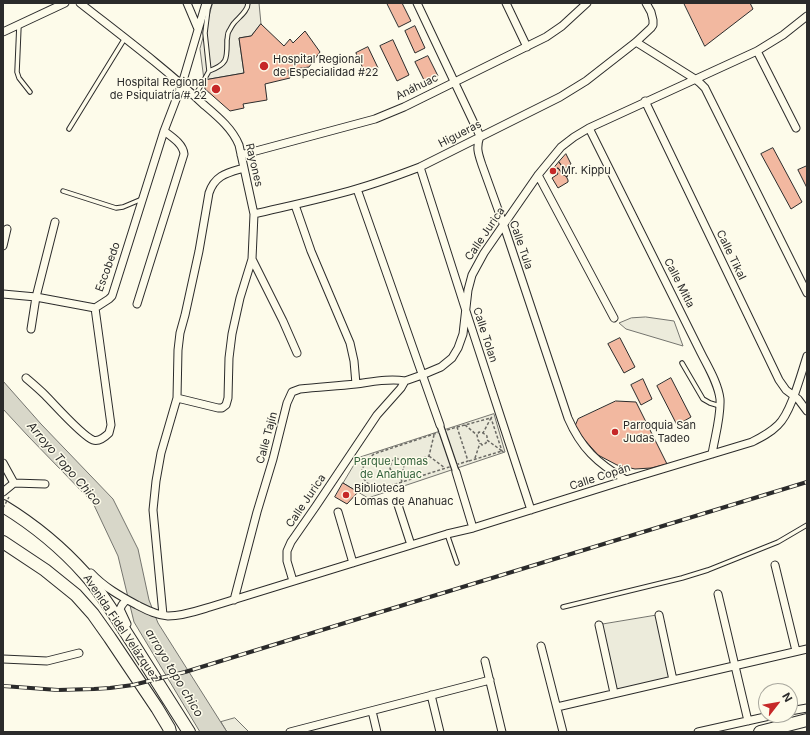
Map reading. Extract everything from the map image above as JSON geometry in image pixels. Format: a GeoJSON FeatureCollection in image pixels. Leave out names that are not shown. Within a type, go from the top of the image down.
{"type":"FeatureCollection","features":[{"type":"Feature","properties":{"kind":"highway","name":"Avenida Fidel Velázquez"},"geometry":{"type":"LineString","coordinates":[[5,504],[50,539],[82,570],[99,592],[188,732]]}},
{"type":"Feature","properties":{"kind":"highway","name":"Avenida Fidel Velázquez"},"geometry":{"type":"LineString","coordinates":[[3,542],[45,570],[81,600],[110,638],[157,708],[170,731]]}},
{"type":"Feature","properties":{"kind":"highway"},"geometry":{"type":"LineString","coordinates":[[760,732],[807,720]]}},
{"type":"Feature","properties":{"kind":"street"},"geometry":{"type":"LineString","coordinates":[[3,32],[64,3]]}},
{"type":"Feature","properties":{"kind":"street","name":"Rayones"},"geometry":{"type":"LineString","coordinates":[[80,3],[182,84],[236,137],[254,214],[252,259]]}},
{"type":"Feature","properties":{"kind":"street"},"geometry":{"type":"LineString","coordinates":[[186,3],[198,29]]}},
{"type":"Feature","properties":{"kind":"street","name":"Escobedo"},"geometry":{"type":"LineString","coordinates":[[95,308],[112,296],[164,131],[182,84],[206,3]]}},
{"type":"Feature","properties":{"kind":"street","name":"Calle Tula"},"geometry":{"type":"LineString","coordinates":[[417,3],[480,136],[477,145],[479,157],[504,226],[568,418],[573,429],[588,452],[600,463],[626,480]]}},
{"type":"Feature","properties":{"kind":"street"},"geometry":{"type":"LineString","coordinates":[[506,3],[527,47]]}},
{"type":"Feature","properties":{"kind":"street","name":"Anáhuac"},"geometry":{"type":"LineString","coordinates":[[241,155],[375,119],[404,107],[454,81],[546,37],[562,26],[578,6],[587,3]]}},
{"type":"Feature","properties":{"kind":"street","name":"Higueras"},"geometry":{"type":"LineString","coordinates":[[254,214],[295,205],[382,181],[420,166],[560,97],[577,87],[636,42],[648,31],[653,25],[652,16],[646,3]]}},
{"type":"Feature","properties":{"kind":"street","name":"Calle Jurica"},"geometry":{"type":"LineString","coordinates":[[293,581],[287,561],[287,551],[291,542],[377,415],[401,388],[405,381],[441,367],[452,358],[458,348],[463,334],[468,290],[472,275],[484,253],[538,175],[561,147],[589,128],[757,51],[783,35],[807,17]]}},
{"type":"Feature","properties":{"kind":"street"},"geometry":{"type":"LineString","coordinates":[[636,42],[695,79],[705,88],[807,293]]}},
{"type":"Feature","properties":{"kind":"street"},"geometry":{"type":"LineString","coordinates":[[757,51],[796,128]]}},
{"type":"Feature","properties":{"kind":"street","name":"Calle Tikal"},"geometry":{"type":"LineString","coordinates":[[646,101],[779,380],[786,390],[794,395],[807,411]]}},
{"type":"Feature","properties":{"kind":"street","name":"Calle Mitla"},"geometry":{"type":"LineString","coordinates":[[589,128],[712,374],[720,398],[718,424],[712,454]]}},
{"type":"Feature","properties":{"kind":"street"},"geometry":{"type":"LineString","coordinates":[[138,304],[184,154],[183,148],[179,143],[164,131]]}},
{"type":"Feature","properties":{"kind":"street","name":"Calle Tolan"},"geometry":{"type":"LineString","coordinates":[[420,166],[531,510]]}},
{"type":"Feature","properties":{"kind":"street"},"geometry":{"type":"LineString","coordinates":[[163,615],[153,510],[161,452],[177,398],[178,350],[180,333],[186,315],[199,252],[208,193],[211,186],[223,174],[244,168]]}},
{"type":"Feature","properties":{"kind":"street"},"geometry":{"type":"LineString","coordinates":[[538,175],[614,318]]}},
{"type":"Feature","properties":{"kind":"street"},"geometry":{"type":"LineString","coordinates":[[357,189],[441,428],[473,528]]}},
{"type":"Feature","properties":{"kind":"street"},"geometry":{"type":"LineString","coordinates":[[295,205],[311,251],[350,343],[354,361],[356,384]]}},
{"type":"Feature","properties":{"kind":"street"},"geometry":{"type":"LineString","coordinates":[[31,329],[36,297],[55,222]]}},
{"type":"Feature","properties":{"kind":"street"},"geometry":{"type":"LineString","coordinates":[[3,246],[7,229]]}},
{"type":"Feature","properties":{"kind":"street"},"geometry":{"type":"LineString","coordinates":[[177,398],[218,408],[222,408],[226,405],[228,398],[229,358],[232,334],[240,298],[252,259]]}},
{"type":"Feature","properties":{"kind":"street"},"geometry":{"type":"LineString","coordinates":[[252,259],[297,353]]}},
{"type":"Feature","properties":{"kind":"street"},"geometry":{"type":"LineString","coordinates":[[3,294],[36,297],[95,308],[110,425],[109,433],[101,439],[92,440],[72,423],[26,378]]}},
{"type":"Feature","properties":{"kind":"street","name":"Calle Copán"},"geometry":{"type":"LineString","coordinates":[[50,539],[69,550],[101,583],[128,600],[153,613],[174,616],[188,614],[410,545],[473,528],[752,442],[767,435],[779,424],[787,412],[807,356]]}},
{"type":"Feature","properties":{"kind":"street","name":"Calle Tajín"},"geometry":{"type":"LineString","coordinates":[[234,600],[287,403],[292,392],[300,389],[396,379],[405,381]]}},
{"type":"Feature","properties":{"kind":"street"},"geometry":{"type":"LineString","coordinates":[[3,463],[14,483]]}},
{"type":"Feature","properties":{"kind":"street"},"geometry":{"type":"LineString","coordinates":[[3,492],[14,483],[44,484]]}},
{"type":"Feature","properties":{"kind":"street"},"geometry":{"type":"LineString","coordinates":[[398,505],[410,545]]}},
{"type":"Feature","properties":{"kind":"street"},"geometry":{"type":"LineString","coordinates":[[338,512],[353,563]]}},
{"type":"Feature","properties":{"kind":"street"},"geometry":{"type":"LineString","coordinates":[[775,565],[796,651]]}},
{"type":"Feature","properties":{"kind":"street"},"geometry":{"type":"LineString","coordinates":[[718,594],[748,721]]}},
{"type":"Feature","properties":{"kind":"street"},"geometry":{"type":"LineString","coordinates":[[128,600],[120,609],[146,664]]}},
{"type":"Feature","properties":{"kind":"street"},"geometry":{"type":"LineString","coordinates":[[659,615],[673,680]]}},
{"type":"Feature","properties":{"kind":"street"},"geometry":{"type":"LineString","coordinates":[[600,625],[614,693]]}},
{"type":"Feature","properties":{"kind":"street"},"geometry":{"type":"LineString","coordinates":[[541,646],[563,732]]}},
{"type":"Feature","properties":{"kind":"street"},"geometry":{"type":"LineString","coordinates":[[557,707],[807,649]]}},
{"type":"Feature","properties":{"kind":"street"},"geometry":{"type":"LineString","coordinates":[[3,660],[47,661],[79,653]]}},
{"type":"Feature","properties":{"kind":"street"},"geometry":{"type":"LineString","coordinates":[[485,661],[502,732]]}},
{"type":"Feature","properties":{"kind":"street"},"geometry":{"type":"LineString","coordinates":[[290,732],[314,729],[372,711],[490,680]]}},
{"type":"Feature","properties":{"kind":"street"},"geometry":{"type":"LineString","coordinates":[[431,695],[440,732]]}},
{"type":"Feature","properties":{"kind":"street"},"geometry":{"type":"LineString","coordinates":[[372,711],[377,732]]}},
{"type":"Feature","properties":{"kind":"street"},"geometry":{"type":"LineString","coordinates":[[698,732],[758,719]]}},
{"type":"Feature","properties":{"kind":"lane"},"geometry":{"type":"LineString","coordinates":[[195,96],[209,71],[205,37],[210,3]]}},
{"type":"Feature","properties":{"kind":"lane"},"geometry":{"type":"LineString","coordinates":[[209,71],[218,68],[224,61],[226,57],[228,33],[234,23],[246,10],[248,3]]}},
{"type":"Feature","properties":{"kind":"lane"},"geometry":{"type":"LineString","coordinates":[[19,24],[17,72],[19,78],[30,92]]}},
{"type":"Feature","properties":{"kind":"lane"},"geometry":{"type":"LineString","coordinates":[[69,129],[125,38]]}},
{"type":"Feature","properties":{"kind":"lane"},"geometry":{"type":"LineString","coordinates":[[63,191],[116,208],[123,207],[143,198]]}},
{"type":"Feature","properties":{"kind":"lane"},"geometry":{"type":"LineString","coordinates":[[682,363],[703,399],[720,406]]}},
{"type":"Feature","properties":{"kind":"lane"},"geometry":{"type":"LineString","coordinates":[[563,607],[695,574],[778,542],[807,524]]}},
{"type":"Feature","properties":{"kind":"lane"},"geometry":{"type":"LineString","coordinates":[[447,534],[457,563]]}},
{"type":"Feature","properties":{"kind":"path"},"geometry":{"type":"LineString","coordinates":[[491,418],[483,433],[487,436],[487,440],[502,451],[468,461],[455,469],[445,468],[380,489],[366,483],[361,475],[362,469],[368,459],[374,454],[434,434],[441,428],[457,427],[491,418]]}},
{"type":"Feature","properties":{"kind":"path"},"geometry":{"type":"LineString","coordinates":[[465,425],[477,435],[480,443],[475,459]]}},
{"type":"Feature","properties":{"kind":"path"},"geometry":{"type":"LineString","coordinates":[[457,427],[468,461]]}},
{"type":"Feature","properties":{"kind":"path"},"geometry":{"type":"LineString","coordinates":[[477,435],[479,432],[483,433]]}},
{"type":"Feature","properties":{"kind":"path"},"geometry":{"type":"LineString","coordinates":[[429,456],[434,434]]}},
{"type":"Feature","properties":{"kind":"path"},"geometry":{"type":"LineString","coordinates":[[480,443],[482,445],[486,443],[487,440]]}},
{"type":"Feature","properties":{"kind":"path"},"geometry":{"type":"LineString","coordinates":[[349,456],[391,463]]}},
{"type":"Feature","properties":{"kind":"path"},"geometry":{"type":"LineString","coordinates":[[404,464],[429,456]]}},
{"type":"Feature","properties":{"kind":"path"},"geometry":{"type":"LineString","coordinates":[[429,456],[445,468]]}},
{"type":"Feature","properties":{"kind":"path"},"geometry":{"type":"LineString","coordinates":[[396,458],[401,460],[404,464],[404,469],[400,473],[395,473],[390,469],[391,463],[396,458]]}},
{"type":"Feature","properties":{"kind":"path"},"geometry":{"type":"LineString","coordinates":[[400,473],[402,482]]}},
{"type":"Feature","properties":{"kind":"green space"},"geometry":{"type":"Polygon","coordinates":[[[646,317],[674,321],[683,346],[626,329],[619,323],[631,318],[646,317]]]}},
{"type":"Feature","properties":{"kind":"green space","name":"Parque Lomas de Anahuac"},"geometry":{"type":"Polygon","coordinates":[[[494,414],[505,452],[368,498],[343,483],[358,458],[494,414]]]}},
{"type":"Feature","properties":{"kind":"green space"},"geometry":{"type":"Polygon","coordinates":[[[659,615],[672,677],[614,693],[599,625],[659,615]]]}},
{"type":"Feature","properties":{"kind":"green space"},"geometry":{"type":"Polygon","coordinates":[[[235,718],[249,732],[227,732],[221,722],[235,718]]]}},
{"type":"Feature","properties":{"kind":"shaded area"},"geometry":{"type":"Polygon","coordinates":[[[213,3],[259,3],[261,24],[251,36],[239,38],[244,73],[204,80],[200,49],[213,3]]]}},
{"type":"Feature","properties":{"kind":"water"},"geometry":{"type":"Polygon","coordinates":[[[3,381],[41,424],[113,499],[138,549],[149,600],[158,623],[227,732],[200,732],[134,622],[118,556],[93,503],[3,409],[3,381]]]}},
{"type":"Feature","properties":{"kind":"building"},"geometry":{"type":"Polygon","coordinates":[[[387,3],[402,3],[411,21],[399,27],[387,3]]]}},
{"type":"Feature","properties":{"kind":"building"},"geometry":{"type":"Polygon","coordinates":[[[684,3],[750,3],[753,9],[705,46],[684,3]]]}},
{"type":"Feature","properties":{"kind":"building"},"geometry":{"type":"Polygon","coordinates":[[[261,24],[284,46],[290,39],[293,43],[305,31],[320,52],[309,67],[288,70],[290,78],[265,84],[267,100],[243,104],[244,108],[230,111],[205,89],[204,80],[244,73],[239,38],[251,36],[261,24]]]}},
{"type":"Feature","properties":{"kind":"building"},"geometry":{"type":"Polygon","coordinates":[[[415,26],[425,48],[415,53],[405,31],[415,26]]]}},
{"type":"Feature","properties":{"kind":"building"},"geometry":{"type":"Polygon","coordinates":[[[393,40],[409,75],[397,81],[380,46],[393,40]]]}},
{"type":"Feature","properties":{"kind":"building"},"geometry":{"type":"Polygon","coordinates":[[[368,47],[378,68],[366,75],[356,53],[368,47]]]}},
{"type":"Feature","properties":{"kind":"building"},"geometry":{"type":"Polygon","coordinates":[[[428,56],[438,76],[425,82],[415,62],[428,56]]]}},
{"type":"Feature","properties":{"kind":"building"},"geometry":{"type":"Polygon","coordinates":[[[773,148],[802,202],[791,209],[761,154],[773,148]]]}},
{"type":"Feature","properties":{"kind":"building"},"geometry":{"type":"Polygon","coordinates":[[[566,154],[571,164],[564,169],[559,162],[566,154]]]}},
{"type":"Feature","properties":{"kind":"building"},"geometry":{"type":"Polygon","coordinates":[[[559,162],[565,171],[569,172],[567,177],[563,175],[559,169],[557,168],[555,170],[554,168],[559,162]]]}},
{"type":"Feature","properties":{"kind":"building"},"geometry":{"type":"Polygon","coordinates":[[[807,166],[807,188],[798,170],[807,166]]]}},
{"type":"Feature","properties":{"kind":"building"},"geometry":{"type":"Polygon","coordinates":[[[558,168],[563,175],[566,176],[568,182],[558,188],[552,178],[558,174],[556,170],[558,168]]]}},
{"type":"Feature","properties":{"kind":"building"},"geometry":{"type":"Polygon","coordinates":[[[620,338],[635,367],[624,373],[608,344],[620,338]]]}},
{"type":"Feature","properties":{"kind":"building"},"geometry":{"type":"Polygon","coordinates":[[[671,378],[691,417],[677,425],[657,386],[671,378]]]}},
{"type":"Feature","properties":{"kind":"building"},"geometry":{"type":"Polygon","coordinates":[[[643,379],[652,399],[641,405],[631,385],[643,379]]]}},
{"type":"Feature","properties":{"kind":"building","name":"Parroquia San Judas Tadeo"},"geometry":{"type":"Polygon","coordinates":[[[616,401],[636,402],[667,464],[651,468],[635,469],[617,465],[598,455],[583,438],[575,426],[578,419],[616,401]]]}},
{"type":"Feature","properties":{"kind":"building","name":"Biblioteca Lomas de Anahuac"},"geometry":{"type":"Polygon","coordinates":[[[343,483],[358,492],[347,504],[335,497],[343,483]]]}},
{"type":"Feature","properties":{"kind":"railway"},"geometry":{"type":"LineString","coordinates":[[3,686],[58,690],[110,688],[133,685],[185,672],[807,482]]}},
{"type":"Feature","properties":{"kind":"place","name":"Hospital Regional de Especialidad #22"},"geometry":{"type":"Point","coordinates":[264,66]}},
{"type":"Feature","properties":{"kind":"place","name":"Hospital Regional de Psiquiatría # 22"},"geometry":{"type":"Point","coordinates":[216,89]}},
{"type":"Feature","properties":{"kind":"place","name":"Mr. Kippu"},"geometry":{"type":"Point","coordinates":[553,171]}},
{"type":"Feature","properties":{"kind":"place","name":"Parroquia San Judas Tadeo"},"geometry":{"type":"Point","coordinates":[615,432]}},
{"type":"Feature","properties":{"kind":"place","name":"Biblioteca Lomas de Anahuac"},"geometry":{"type":"Point","coordinates":[346,495]}},
{"type":"Feature","properties":{"kind":"water label","name":"Arroyo Topo Chico"},"geometry":{"type":"Point","coordinates":[64,464]}},
{"type":"Feature","properties":{"kind":"water label","name":"arroyo topo chico"},"geometry":{"type":"Point","coordinates":[174,673]}}]}
